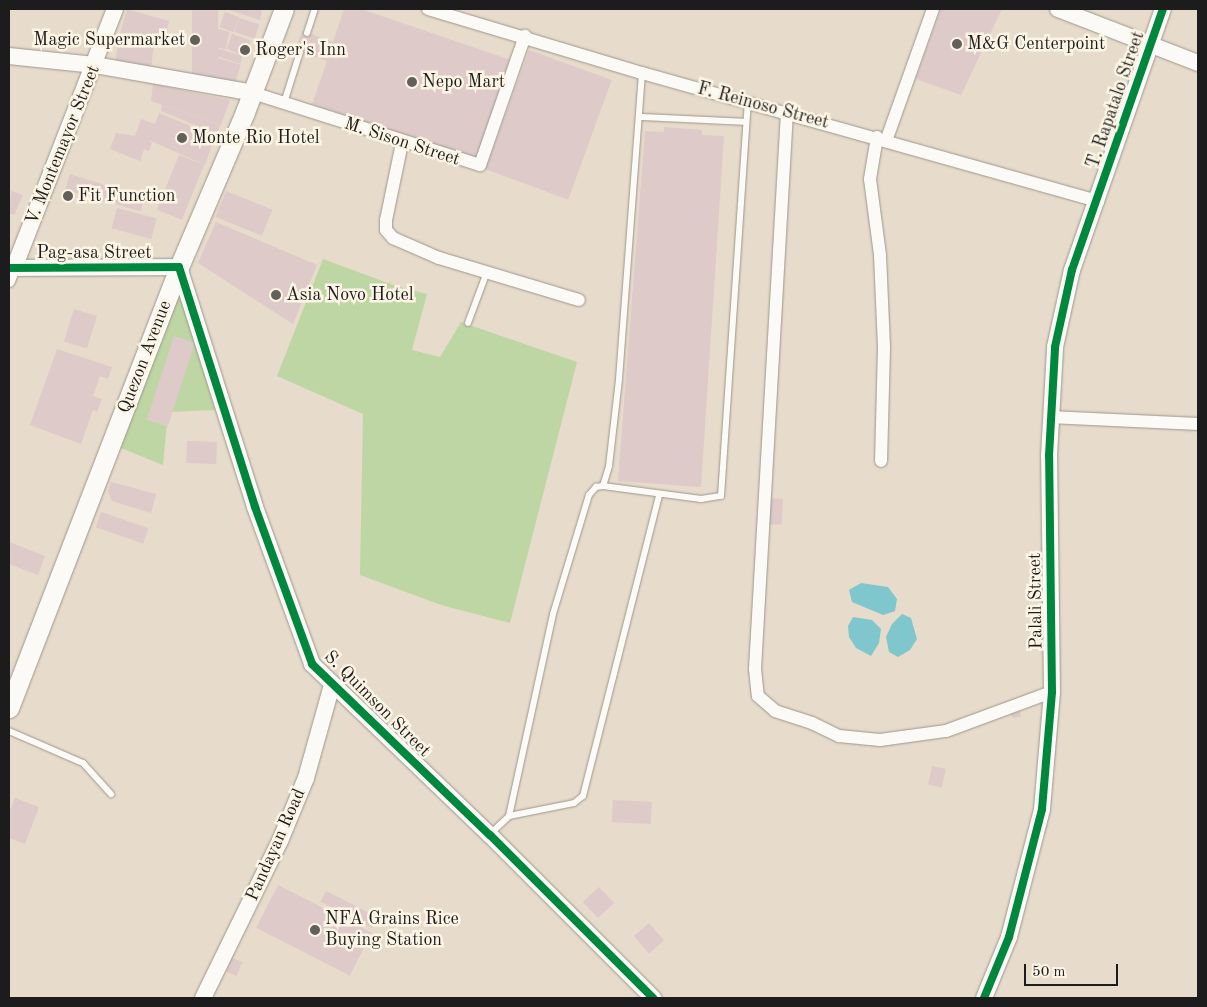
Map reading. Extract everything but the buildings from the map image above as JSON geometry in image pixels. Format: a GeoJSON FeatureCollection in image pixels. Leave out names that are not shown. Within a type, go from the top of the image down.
{"type":"FeatureCollection","features":[{"type":"Feature","properties":{"kind":"main road","name":"Quezon Avenue"},"geometry":{"type":"LineString","coordinates":[[9,708],[179,267],[253,93],[284,9]]}},
{"type":"Feature","properties":{"kind":"street","name":"V. Montemayor Street"},"geometry":{"type":"LineString","coordinates":[[10,272],[95,65],[115,9]]}},
{"type":"Feature","properties":{"kind":"street","name":"F. Reinoso Street"},"geometry":{"type":"LineString","coordinates":[[428,9],[525,36],[642,73],[787,112],[1098,201]]}},
{"type":"Feature","properties":{"kind":"street"},"geometry":{"type":"LineString","coordinates":[[881,461],[880,402],[884,348],[880,255],[870,179],[881,139],[933,9]]}},
{"type":"Feature","properties":{"kind":"street"},"geometry":{"type":"LineString","coordinates":[[1058,9],[1198,63]]}},
{"type":"Feature","properties":{"kind":"street","name":"T. Rapatalo Street"},"geometry":{"type":"LineString","coordinates":[[1098,201],[1163,9]]}},
{"type":"Feature","properties":{"kind":"street","name":"M. Sison Street"},"geometry":{"type":"LineString","coordinates":[[253,93],[402,143],[480,165],[525,36]]}},
{"type":"Feature","properties":{"kind":"street"},"geometry":{"type":"LineString","coordinates":[[9,56],[95,65],[253,93]]}},
{"type":"Feature","properties":{"kind":"street"},"geometry":{"type":"LineString","coordinates":[[787,112],[755,669],[758,696],[775,711],[812,722],[839,736],[872,740],[946,731],[1052,692]]}},
{"type":"Feature","properties":{"kind":"street"},"geometry":{"type":"LineString","coordinates":[[402,143],[386,230],[393,238],[439,258],[488,271],[580,300]]}},
{"type":"Feature","properties":{"kind":"street","name":"Palali Street"},"geometry":{"type":"LineString","coordinates":[[984,998],[1009,937],[1042,809],[1052,692],[1050,417],[1055,347],[1072,270],[1098,201]]}},
{"type":"Feature","properties":{"kind":"street","name":"Pag-asa Street"},"geometry":{"type":"LineString","coordinates":[[10,272],[179,267]]}},
{"type":"Feature","properties":{"kind":"street","name":"S. Quimson Street"},"geometry":{"type":"LineString","coordinates":[[179,267],[255,507],[312,664],[490,835],[653,998]]}},
{"type":"Feature","properties":{"kind":"street"},"geometry":{"type":"LineString","coordinates":[[1050,417],[1198,424]]}},
{"type":"Feature","properties":{"kind":"street","name":"Pandayan Road"},"geometry":{"type":"LineString","coordinates":[[203,998],[302,787],[332,685]]}},
{"type":"Feature","properties":{"kind":"lane"},"geometry":{"type":"LineString","coordinates":[[307,33],[315,9]]}},
{"type":"Feature","properties":{"kind":"lane"},"geometry":{"type":"LineString","coordinates":[[284,103],[300,52]]}},
{"type":"Feature","properties":{"kind":"lane"},"geometry":{"type":"LineString","coordinates":[[603,486],[615,428],[642,73]]}},
{"type":"Feature","properties":{"kind":"lane"},"geometry":{"type":"LineString","coordinates":[[490,835],[509,816],[553,614],[589,495],[596,487],[603,486],[717,499],[722,492],[745,122],[748,103]]}},
{"type":"Feature","properties":{"kind":"lane"},"geometry":{"type":"LineString","coordinates":[[640,117],[745,122]]}},
{"type":"Feature","properties":{"kind":"lane"},"geometry":{"type":"LineString","coordinates":[[468,324],[488,271]]}},
{"type":"Feature","properties":{"kind":"lane"},"geometry":{"type":"LineString","coordinates":[[509,816],[574,803],[583,796],[660,494]]}},
{"type":"Feature","properties":{"kind":"lane"},"geometry":{"type":"LineString","coordinates":[[9,731],[83,764],[112,794]]}},
{"type":"Feature","properties":{"kind":"green space"},"geometry":{"type":"Polygon","coordinates":[[[323,259],[396,286],[427,294],[412,350],[440,357],[461,322],[577,362],[510,623],[441,605],[360,575],[363,414],[277,376],[323,259]]]}},
{"type":"Feature","properties":{"kind":"green space"},"geometry":{"type":"Polygon","coordinates":[[[177,288],[192,329],[215,410],[168,412],[163,465],[116,446],[177,288]]]}},
{"type":"Feature","properties":{"kind":"water"},"geometry":{"type":"Polygon","coordinates":[[[861,583],[888,587],[897,599],[895,611],[883,615],[852,602],[849,590],[861,583]]]}},
{"type":"Feature","properties":{"kind":"water"},"geometry":{"type":"Polygon","coordinates":[[[902,614],[911,618],[917,639],[910,650],[898,657],[889,652],[886,637],[892,624],[902,614]]]}},
{"type":"Feature","properties":{"kind":"water"},"geometry":{"type":"Polygon","coordinates":[[[853,617],[872,620],[881,629],[879,643],[871,656],[856,648],[849,637],[848,626],[853,617]]]}},
{"type":"Feature","properties":{"kind":"cycle path"},"geometry":{"type":"LineString","coordinates":[[984,998],[1009,937],[1042,809],[1052,692],[1049,456],[1055,347],[1072,270],[1163,9]]}},
{"type":"Feature","properties":{"kind":"cycle path"},"geometry":{"type":"LineString","coordinates":[[9,268],[179,267],[255,507],[312,664],[490,835],[653,998]]}},
{"type":"Feature","properties":{"kind":"place","name":"Magic Supermarket"},"geometry":{"type":"Point","coordinates":[195,40]}},
{"type":"Feature","properties":{"kind":"place","name":"M&G Centerpoint"},"geometry":{"type":"Point","coordinates":[957,44]}},
{"type":"Feature","properties":{"kind":"place","name":"Roger's Inn"},"geometry":{"type":"Point","coordinates":[245,50]}},
{"type":"Feature","properties":{"kind":"place","name":"Nepo Mart"},"geometry":{"type":"Point","coordinates":[412,82]}},
{"type":"Feature","properties":{"kind":"place","name":"Monte Rio Hotel"},"geometry":{"type":"Point","coordinates":[182,138]}},
{"type":"Feature","properties":{"kind":"place","name":"Fit Function"},"geometry":{"type":"Point","coordinates":[68,196]}},
{"type":"Feature","properties":{"kind":"place","name":"Asia Novo Hotel"},"geometry":{"type":"Point","coordinates":[276,295]}},
{"type":"Feature","properties":{"kind":"place","name":"NFA Grains Rice Buying Station"},"geometry":{"type":"Point","coordinates":[315,930]}}]}
